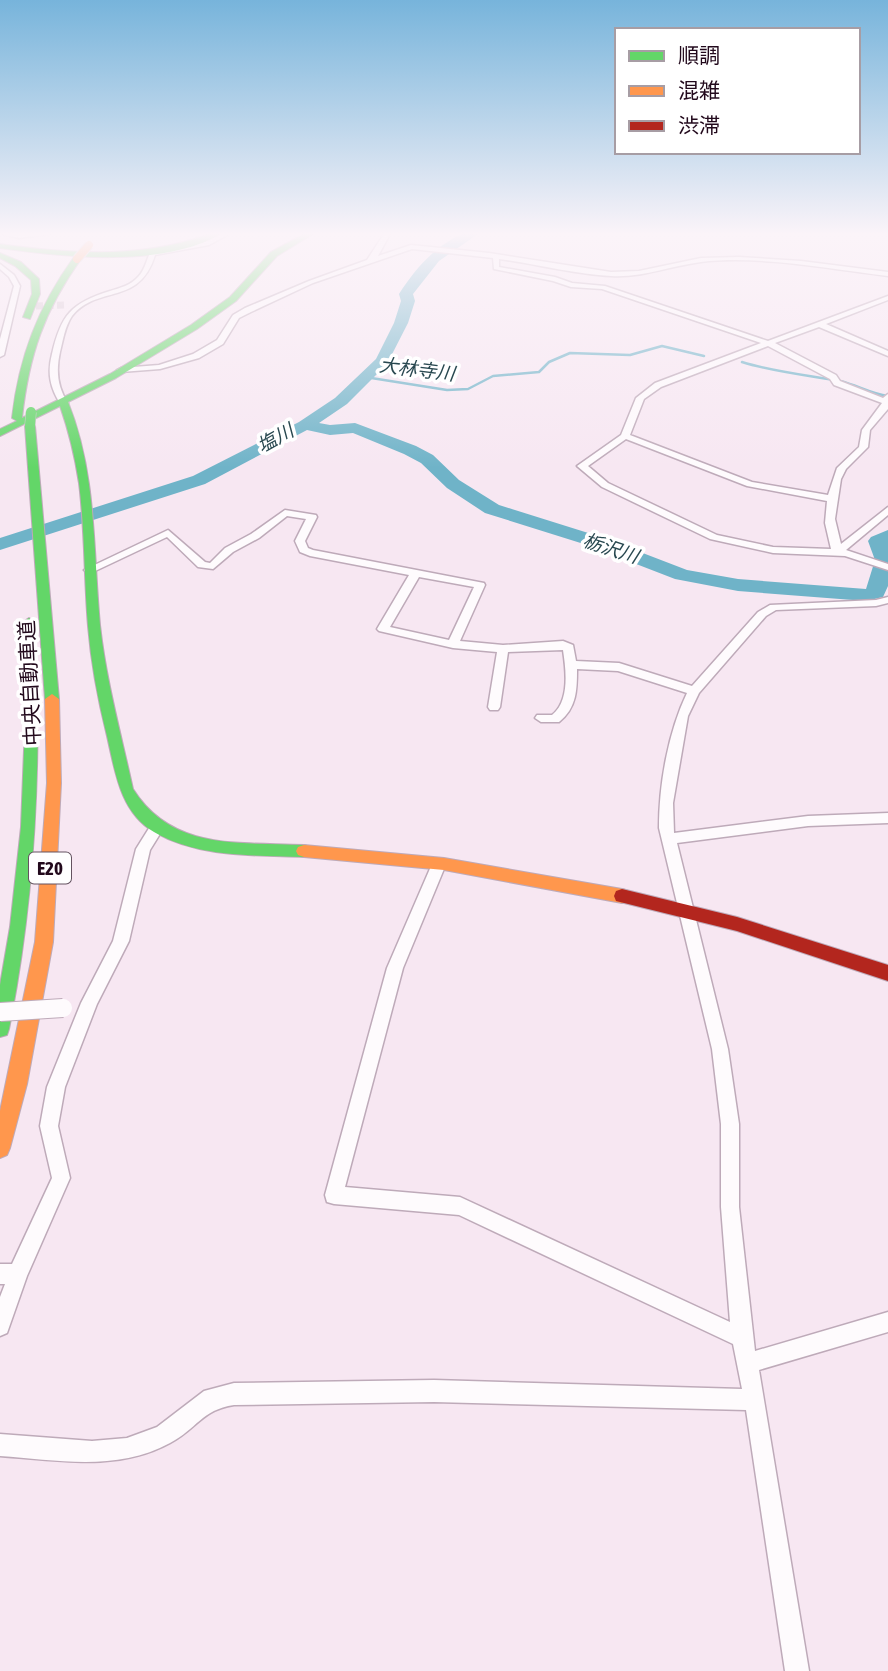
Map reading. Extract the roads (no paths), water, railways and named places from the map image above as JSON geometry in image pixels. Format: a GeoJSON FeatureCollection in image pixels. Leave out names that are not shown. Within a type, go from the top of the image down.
{"type":"FeatureCollection","features":[{"type":"Feature","properties":{"kind":"main road"},"geometry":{"type":"LineString","coordinates":[[17,392],[19,346],[29,312]]}},
{"type":"Feature","properties":{"kind":"main road","name":"中央自動車道"},"geometry":{"type":"LineString","coordinates":[[0,1029],[18,945],[28,866],[33,721],[24,422],[17,392],[32,333],[42,312]]}},
{"type":"Feature","properties":{"kind":"main road","name":"中央自動車道"},"geometry":{"type":"LineString","coordinates":[[15,452],[47,329],[55,312]]}},
{"type":"Feature","properties":{"kind":"main road"},"geometry":{"type":"LineString","coordinates":[[0,433],[64,403],[217,312]]}},
{"type":"Feature","properties":{"kind":"main road"},"geometry":{"type":"LineString","coordinates":[[64,403],[74,424],[88,490],[89,566],[100,672],[125,789],[131,805],[156,829],[179,840],[207,845],[439,864],[565,883],[786,937],[888,974]]}},
{"type":"Feature","properties":{"kind":"main road","name":"中央自動車道"},"geometry":{"type":"LineString","coordinates":[[0,1148],[17,1084],[44,942],[49,878],[54,718],[44,583],[25,506]]}},
{"type":"Feature","properties":{"kind":"street"},"geometry":{"type":"LineString","coordinates":[[0,355],[12,312]]}},
{"type":"Feature","properties":{"kind":"street"},"geometry":{"type":"LineString","coordinates":[[64,403],[57,393],[53,366],[62,329],[72,312]]}},
{"type":"Feature","properties":{"kind":"street"},"geometry":{"type":"LineString","coordinates":[[121,370],[160,367],[196,356],[220,342],[236,317],[245,312]]}},
{"type":"Feature","properties":{"kind":"street"},"geometry":{"type":"LineString","coordinates":[[677,312],[768,343],[835,380],[887,401],[884,409],[866,430],[867,443],[837,475],[830,520],[837,552]]}},
{"type":"Feature","properties":{"kind":"street"},"geometry":{"type":"LineString","coordinates":[[852,312],[658,385],[640,398],[625,436],[582,466],[605,485],[715,537],[773,550],[837,552],[866,558],[888,567]]}},
{"type":"Feature","properties":{"kind":"street"},"geometry":{"type":"LineString","coordinates":[[819,324],[888,354]]}},
{"type":"Feature","properties":{"kind":"street"},"geometry":{"type":"LineString","coordinates":[[625,436],[750,484],[833,499]]}},
{"type":"Feature","properties":{"kind":"street"},"geometry":{"type":"LineString","coordinates":[[837,552],[888,510]]}},
{"type":"Feature","properties":{"kind":"street"},"geometry":{"type":"LineString","coordinates":[[89,566],[168,533],[202,565],[213,566],[229,550],[255,536],[285,513],[312,517],[300,541],[304,550],[310,553],[480,585],[453,644]]}},
{"type":"Feature","properties":{"kind":"street"},"geometry":{"type":"LineString","coordinates":[[416,572],[383,629],[453,644],[503,649],[563,645],[569,648],[569,701],[564,712],[555,719],[541,718]]}},
{"type":"Feature","properties":{"kind":"street"},"geometry":{"type":"LineString","coordinates":[[797,1671],[755,1400],[742,1338],[730,1207],[730,1124],[720,1049],[669,839],[666,803],[682,716],[694,691],[768,609],[888,600]]}},
{"type":"Feature","properties":{"kind":"street"},"geometry":{"type":"LineString","coordinates":[[803,605],[835,611],[888,610]]}},
{"type":"Feature","properties":{"kind":"street"},"geometry":{"type":"LineString","coordinates":[[494,707],[503,649]]}},
{"type":"Feature","properties":{"kind":"street"},"geometry":{"type":"LineString","coordinates":[[571,665],[619,667],[694,691]]}},
{"type":"Feature","properties":{"kind":"street"},"geometry":{"type":"LineString","coordinates":[[669,839],[808,821],[888,818]]}},
{"type":"Feature","properties":{"kind":"street"},"geometry":{"type":"LineString","coordinates":[[0,1326],[6,1274],[61,1178],[49,1126],[57,1087],[89,1003],[121,941],[143,849],[156,829]]}},
{"type":"Feature","properties":{"kind":"street"},"geometry":{"type":"LineString","coordinates":[[439,864],[395,968],[383,1005],[334,1195],[460,1206],[742,1338]]}},
{"type":"Feature","properties":{"kind":"street"},"geometry":{"type":"LineString","coordinates":[[0,1012],[63,1008],[89,1003]]}},
{"type":"Feature","properties":{"kind":"street"},"geometry":{"type":"LineString","coordinates":[[746,1364],[888,1322]]}},
{"type":"Feature","properties":{"kind":"street"},"geometry":{"type":"LineString","coordinates":[[0,1446],[92,1452],[127,1449],[164,1435],[211,1398],[234,1394],[434,1391],[755,1400]]}},
{"type":"Feature","properties":{"kind":"waterway","name":"塩川"},"geometry":{"type":"LineString","coordinates":[[305,425],[341,401],[382,361],[405,312]]}},
{"type":"Feature","properties":{"kind":"waterway","name":"大林寺川"},"geometry":{"type":"LineString","coordinates":[[365,377],[447,390],[468,389],[493,376],[539,372],[549,362],[570,353],[630,355],[662,346],[704,356]]}},
{"type":"Feature","properties":{"kind":"waterway","name":"大林寺川"},"geometry":{"type":"LineString","coordinates":[[742,362],[840,381],[888,396]]}},
{"type":"Feature","properties":{"kind":"waterway","name":"塩川"},"geometry":{"type":"LineString","coordinates":[[0,544],[199,480],[305,425]]}},
{"type":"Feature","properties":{"kind":"waterway","name":"栃沢川"},"geometry":{"type":"LineString","coordinates":[[305,425],[330,430],[355,428],[427,459],[453,484],[492,509],[594,541],[682,575],[738,585],[866,595],[876,593],[885,560],[878,541],[888,536]]}}]}
